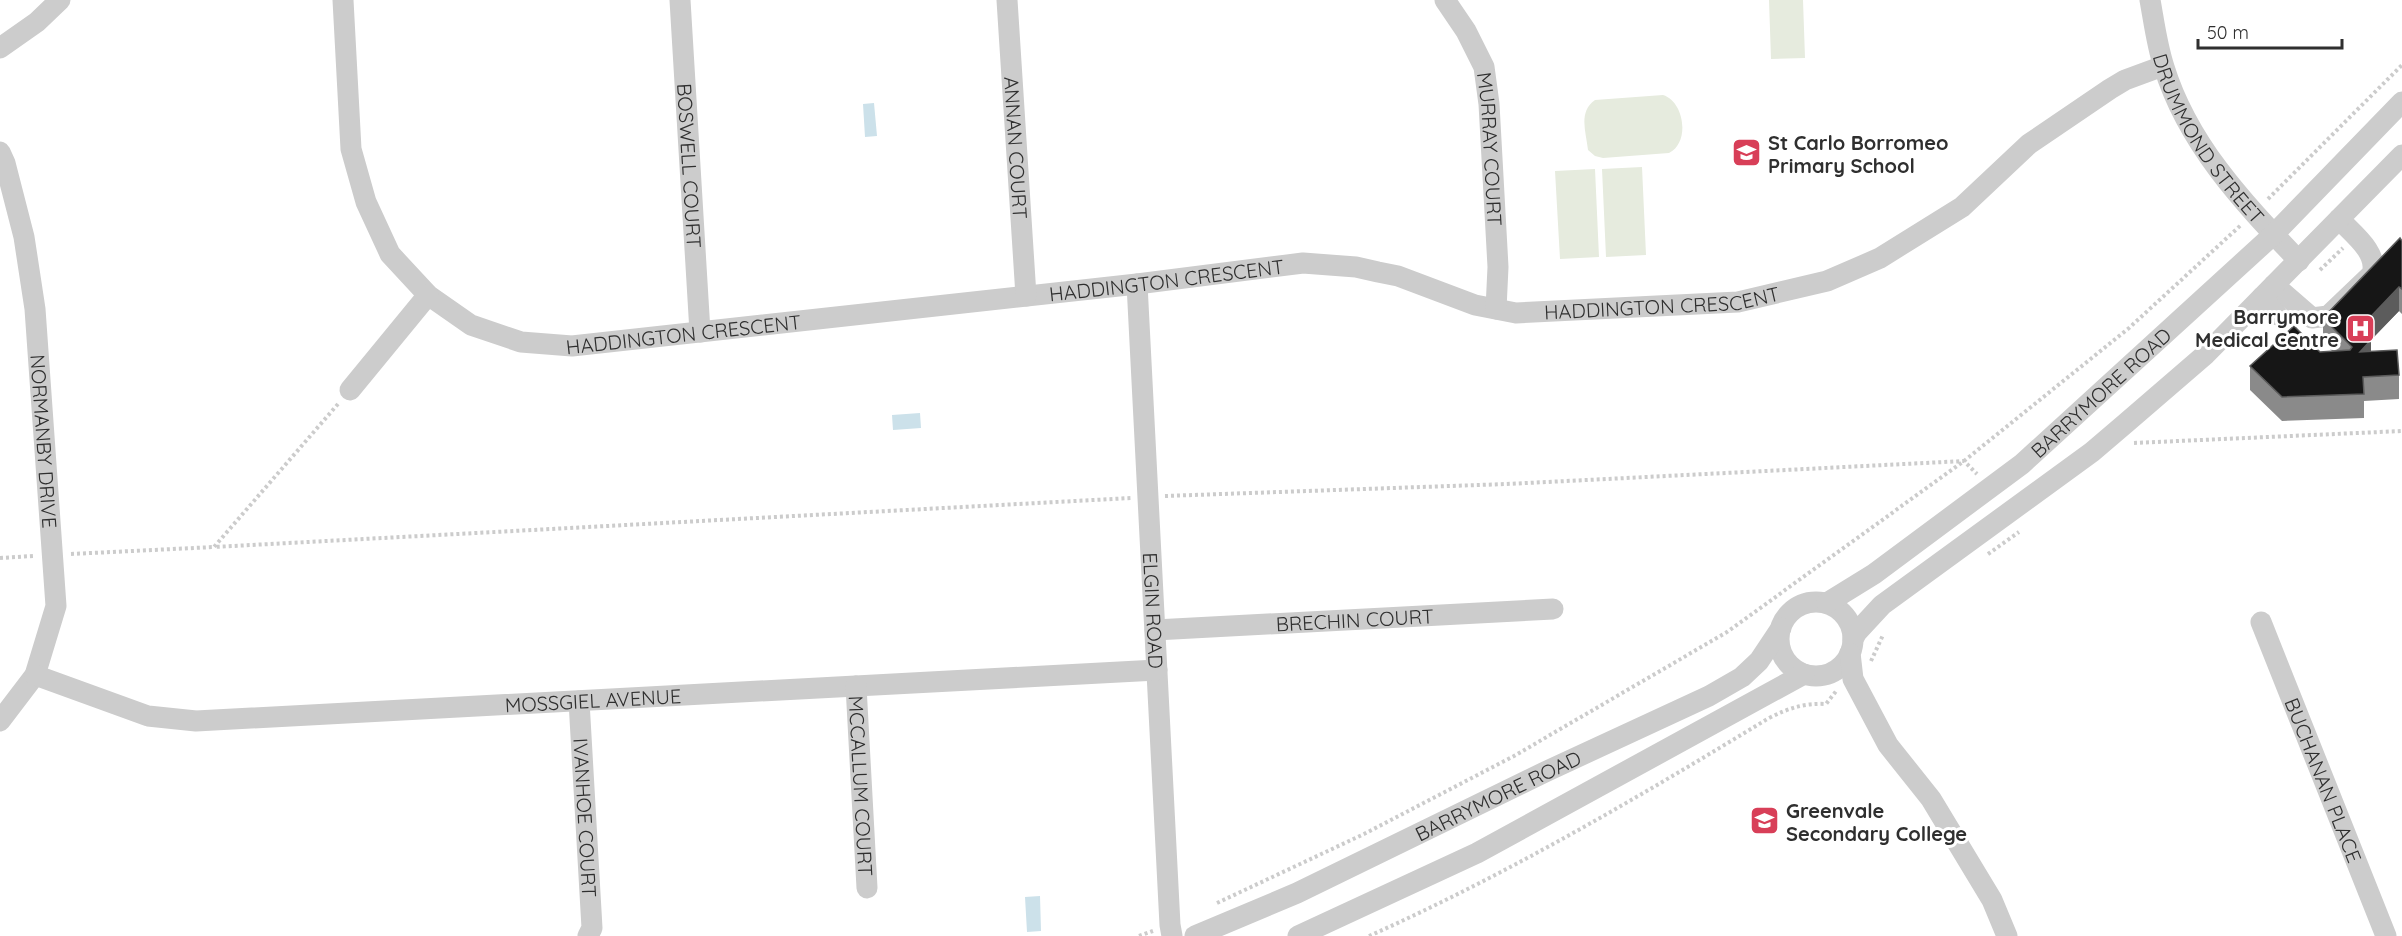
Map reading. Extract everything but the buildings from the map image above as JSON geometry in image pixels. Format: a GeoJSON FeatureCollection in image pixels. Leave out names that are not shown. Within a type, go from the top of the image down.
{"type":"FeatureCollection","features":[{"type":"Feature","properties":{"kind":"street"},"geometry":{"type":"LineString","coordinates":[[0,48],[37,22],[60,0]]}},
{"type":"Feature","properties":{"kind":"street","name":"HADDINGTON CRESCENT"},"geometry":{"type":"LineString","coordinates":[[343,0],[351,149],[366,202],[390,254],[429,295],[471,325],[521,342],[572,346],[1137,284],[1303,263],[1356,267],[1398,276],[1460,300],[1525,314],[1738,302],[1827,281],[1859,268],[1912,240],[1962,207],[2029,144],[2110,88],[2163,66]]}},
{"type":"Feature","properties":{"kind":"street","name":"BOSWELL COURT"},"geometry":{"type":"LineString","coordinates":[[680,0],[700,332]]}},
{"type":"Feature","properties":{"kind":"street","name":"ANNAN COURT"},"geometry":{"type":"LineString","coordinates":[[1007,0],[1026,296]]}},
{"type":"Feature","properties":{"kind":"street","name":"MURRAY COURT"},"geometry":{"type":"LineString","coordinates":[[1445,0],[1466,31],[1484,68],[1489,104],[1498,267],[1496,309]]}},
{"type":"Feature","properties":{"kind":"street","name":"DRUMMOND STREET"},"geometry":{"type":"LineString","coordinates":[[2150,0],[2163,66],[2189,128],[2218,171],[2299,261]]}},
{"type":"Feature","properties":{"kind":"street","name":"BARRYMORE ROAD"},"geometry":{"type":"LineString","coordinates":[[1827,603],[1874,574],[2022,464],[2274,234],[2402,102]]}},
{"type":"Feature","properties":{"kind":"street","name":"BARRYMORE ROAD"},"geometry":{"type":"LineString","coordinates":[[1852,646],[1857,632],[1882,605],[2092,452],[2206,354],[2402,155]]}},
{"type":"Feature","properties":{"kind":"street","name":"NORMANBY DRIVE"},"geometry":{"type":"LineString","coordinates":[[0,721],[35,675],[56,606],[35,309],[24,237],[2,160]]}},
{"type":"Feature","properties":{"kind":"street"},"geometry":{"type":"LineString","coordinates":[[2268,291],[2312,318],[2320,319],[2328,316],[2372,274],[2375,266],[2372,256],[2339,219]]}},
{"type":"Feature","properties":{"kind":"street","name":"ELGIN ROAD"},"geometry":{"type":"LineString","coordinates":[[1137,284],[1171,931]]}},
{"type":"Feature","properties":{"kind":"street"},"geometry":{"type":"LineString","coordinates":[[2268,291],[2277,315]]}},
{"type":"Feature","properties":{"kind":"street"},"geometry":{"type":"LineString","coordinates":[[350,390],[429,295]]}},
{"type":"Feature","properties":{"kind":"street"},"geometry":{"type":"LineString","coordinates":[[1873,716],[1843,686],[1786,661],[1780,648],[1781,628],[1788,615],[1800,606],[1817,602],[1827,603],[1840,610],[1846,617],[1852,646],[1853,679],[1873,716],[1888,745],[1931,799],[1992,900],[2007,936]]}},
{"type":"Feature","properties":{"kind":"street","name":"BRECHIN COURT"},"geometry":{"type":"LineString","coordinates":[[1155,630],[1553,609]]}},
{"type":"Feature","properties":{"kind":"street","name":"BUCHANAN PLACE"},"geometry":{"type":"LineString","coordinates":[[2261,622],[2386,936]]}},
{"type":"Feature","properties":{"kind":"street","name":"BARRYMORE ROAD"},"geometry":{"type":"LineString","coordinates":[[1195,936],[1297,893],[1556,766],[1709,696],[1742,677],[1759,661],[1781,628]]}},
{"type":"Feature","properties":{"kind":"street"},"geometry":{"type":"LineString","coordinates":[[1812,674],[1833,671],[1843,664],[1852,646]]}},
{"type":"Feature","properties":{"kind":"street","name":"MOSSGIEL AVENUE"},"geometry":{"type":"LineString","coordinates":[[35,675],[148,716],[196,721],[1157,670]]}},
{"type":"Feature","properties":{"kind":"street","name":"BARRYMORE ROAD"},"geometry":{"type":"LineString","coordinates":[[1298,936],[1477,853],[1812,674]]}},
{"type":"Feature","properties":{"kind":"street","name":"MCCALLUM COURT"},"geometry":{"type":"LineString","coordinates":[[856,686],[867,888]]}},
{"type":"Feature","properties":{"kind":"street","name":"IVANHOE COURT"},"geometry":{"type":"LineString","coordinates":[[579,700],[592,928],[588,936]]}},
{"type":"Feature","properties":{"kind":"path"},"geometry":{"type":"LineString","coordinates":[[1213,905],[1364,834],[1514,756],[1727,632],[1964,461],[2130,328],[2255,212],[2402,64]]}},
{"type":"Feature","properties":{"kind":"path"},"geometry":{"type":"LineString","coordinates":[[214,547],[350,390]]}},
{"type":"Feature","properties":{"kind":"path"},"geometry":{"type":"LineString","coordinates":[[2134,443],[2402,431]]}},
{"type":"Feature","properties":{"kind":"path"},"geometry":{"type":"LineString","coordinates":[[1964,461],[1988,489]]}},
{"type":"Feature","properties":{"kind":"path"},"geometry":{"type":"LineString","coordinates":[[0,558],[1149,497],[1507,484],[1964,461]]}},
{"type":"Feature","properties":{"kind":"path"},"geometry":{"type":"LineString","coordinates":[[1139,936],[1171,931]]}},
{"type":"Feature","properties":{"kind":"shaded area"},"geometry":{"type":"Polygon","coordinates":[[[1769,0],[1803,0],[1805,58],[1771,59],[1769,0]]]}},
{"type":"Feature","properties":{"kind":"shaded area"},"geometry":{"type":"Polygon","coordinates":[[[1663,95],[1670,99],[1680,114],[1682,132],[1676,148],[1669,153],[1603,158],[1595,156],[1588,150],[1585,116],[1586,110],[1595,100],[1663,95]]]}},
{"type":"Feature","properties":{"kind":"shaded area"},"geometry":{"type":"Polygon","coordinates":[[[1642,167],[1646,255],[1606,257],[1602,169],[1642,167]]]}},
{"type":"Feature","properties":{"kind":"shaded area"},"geometry":{"type":"Polygon","coordinates":[[[1595,169],[1599,257],[1560,259],[1555,171],[1595,169]]]}},
{"type":"Feature","properties":{"kind":"water"},"geometry":{"type":"Polygon","coordinates":[[[874,103],[877,136],[865,137],[863,104],[874,103]]]}},
{"type":"Feature","properties":{"kind":"water"},"geometry":{"type":"Polygon","coordinates":[[[920,413],[921,428],[893,430],[892,415],[920,413]]]}},
{"type":"Feature","properties":{"kind":"water"},"geometry":{"type":"Polygon","coordinates":[[[1040,896],[1041,931],[1027,932],[1025,897],[1040,896]]]}},
{"type":"Feature","properties":{"kind":"place","name":"St Carlo Borromeo Primary School"},"geometry":{"type":"Point","coordinates":[1747,153]}},
{"type":"Feature","properties":{"kind":"place","name":"Barrymore Medical Centre"},"geometry":{"type":"Point","coordinates":[2360,328]}},
{"type":"Feature","properties":{"kind":"place","name":"Greenvale Secondary College"},"geometry":{"type":"Point","coordinates":[1765,821]}}]}
